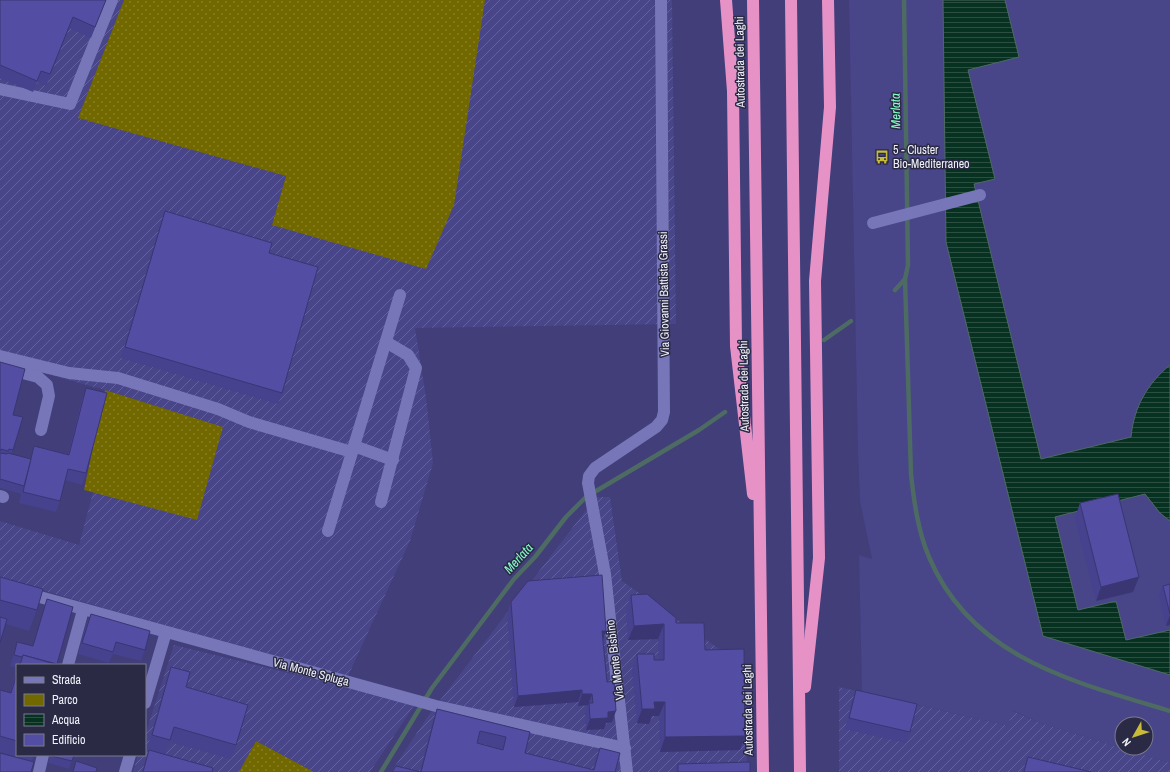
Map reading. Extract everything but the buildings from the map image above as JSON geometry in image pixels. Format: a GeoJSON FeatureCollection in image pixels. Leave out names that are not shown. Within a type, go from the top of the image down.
{"type":"FeatureCollection","features":[{"type":"Feature","properties":{"kind":"highway"},"geometry":{"type":"LineString","coordinates":[[726,0],[733,84],[736,346],[760,561]]}},
{"type":"Feature","properties":{"kind":"highway","name":"Autostrada dei Laghi"},"geometry":{"type":"LineString","coordinates":[[753,0],[763,772]]}},
{"type":"Feature","properties":{"kind":"highway"},"geometry":{"type":"LineString","coordinates":[[790,0],[800,772]]}},
{"type":"Feature","properties":{"kind":"highway"},"geometry":{"type":"LineString","coordinates":[[799,740],[819,558],[815,281],[830,107],[828,0]]}},
{"type":"Feature","properties":{"kind":"street"},"geometry":{"type":"LineString","coordinates":[[0,89],[70,104],[112,0]]}},
{"type":"Feature","properties":{"kind":"street","name":"Via Giovanni Battista Grassi"},"geometry":{"type":"LineString","coordinates":[[601,549],[588,483],[589,476],[595,468],[656,427],[662,420],[664,412],[661,0]]}},
{"type":"Feature","properties":{"kind":"street"},"geometry":{"type":"LineString","coordinates":[[873,223],[895,216],[980,195]]}},
{"type":"Feature","properties":{"kind":"street"},"geometry":{"type":"LineString","coordinates":[[328,531],[400,295]]}},
{"type":"Feature","properties":{"kind":"street"},"geometry":{"type":"LineString","coordinates":[[381,502],[416,368],[408,355],[386,342]]}},
{"type":"Feature","properties":{"kind":"street"},"geometry":{"type":"LineString","coordinates":[[0,356],[69,373],[118,378],[218,409],[249,422],[392,460]]}},
{"type":"Feature","properties":{"kind":"street"},"geometry":{"type":"LineString","coordinates":[[0,367],[38,377],[47,385],[49,396],[41,430]]}},
{"type":"Feature","properties":{"kind":"street","name":"Via Monte Bisbino"},"geometry":{"type":"LineString","coordinates":[[601,549],[627,772]]}},
{"type":"Feature","properties":{"kind":"street","name":"Via Monte Spluga"},"geometry":{"type":"LineString","coordinates":[[0,586],[436,706],[625,748]]}},
{"type":"Feature","properties":{"kind":"street"},"geometry":{"type":"LineString","coordinates":[[68,664],[83,610]]}},
{"type":"Feature","properties":{"kind":"street"},"geometry":{"type":"LineString","coordinates":[[146,700],[166,632]]}},
{"type":"Feature","properties":{"kind":"street"},"geometry":{"type":"LineString","coordinates":[[39,772],[43,756]]}},
{"type":"Feature","properties":{"kind":"street"},"geometry":{"type":"LineString","coordinates":[[125,772],[130,756]]}},
{"type":"Feature","properties":{"kind":"shaded area"},"geometry":{"type":"Polygon","coordinates":[[[0,0],[124,0],[78,118],[286,176],[272,225],[478,36],[485,0],[672,0],[676,324],[415,328],[426,397],[433,463],[410,541],[347,678],[0,578],[0,521],[79,545],[93,492],[197,519],[223,427],[105,390],[0,361],[0,0]]]}},
{"type":"Feature","properties":{"kind":"shaded area"},"geometry":{"type":"Polygon","coordinates":[[[849,0],[1170,0],[1170,763],[1147,756],[1154,756],[1154,716],[1114,716],[1114,746],[1040,723],[1012,710],[1009,726],[862,692],[859,555],[872,559],[860,501],[849,0]]]}},
{"type":"Feature","properties":{"kind":"shaded area"},"geometry":{"type":"Polygon","coordinates":[[[596,497],[610,497],[622,581],[745,667],[747,772],[391,772],[428,716],[596,497]]]}},
{"type":"Feature","properties":{"kind":"shaded area"},"geometry":{"type":"Polygon","coordinates":[[[174,645],[415,704],[370,772],[314,772],[256,741],[239,772],[133,772],[138,756],[146,756],[146,732],[174,645]]]}},
{"type":"Feature","properties":{"kind":"shaded area"},"geometry":{"type":"Polygon","coordinates":[[[839,687],[1009,726],[1011,710],[1040,723],[1114,746],[1114,756],[1147,756],[1170,763],[1170,772],[839,772],[839,687]]]}},
{"type":"Feature","properties":{"kind":"green space"},"geometry":{"type":"Polygon","coordinates":[[[124,0],[485,0],[454,205],[426,269],[272,225],[286,176],[78,118],[124,0]]]}},
{"type":"Feature","properties":{"kind":"green space"},"geometry":{"type":"Polygon","coordinates":[[[105,390],[223,427],[197,520],[84,490],[105,390]]]}},
{"type":"Feature","properties":{"kind":"green space"},"geometry":{"type":"Polygon","coordinates":[[[256,741],[314,772],[239,772],[256,741]]]}},
{"type":"Feature","properties":{"kind":"water"},"geometry":{"type":"Polygon","coordinates":[[[943,0],[1005,0],[1019,57],[968,70],[995,179],[974,184],[1041,459],[1131,437],[1135,416],[1143,397],[1148,388],[1170,365],[1170,521],[1160,513],[1145,494],[1055,517],[1078,610],[1116,601],[1126,640],[1170,630],[1170,675],[1043,636],[946,242],[943,0]]]}},
{"type":"Feature","properties":{"kind":"waterway","name":"Merlata"},"geometry":{"type":"LineString","coordinates":[[895,290],[905,279],[908,265],[904,0]]}},
{"type":"Feature","properties":{"kind":"waterway"},"geometry":{"type":"LineString","coordinates":[[905,279],[911,474],[919,527],[925,547],[948,592],[971,620],[999,643],[1030,661],[1063,676],[1098,689],[1170,711]]}},
{"type":"Feature","properties":{"kind":"waterway","name":"Merlata"},"geometry":{"type":"LineString","coordinates":[[824,340],[851,321]]}},
{"type":"Feature","properties":{"kind":"waterway","name":"Merlata"},"geometry":{"type":"LineString","coordinates":[[381,772],[432,688],[514,579],[535,557],[566,517],[586,497],[699,430],[725,412]]}},
{"type":"Feature","properties":{"kind":"place","name":"5 - Cluster Bio-Mediterraneo"},"geometry":{"type":"Point","coordinates":[882,157]}}]}
